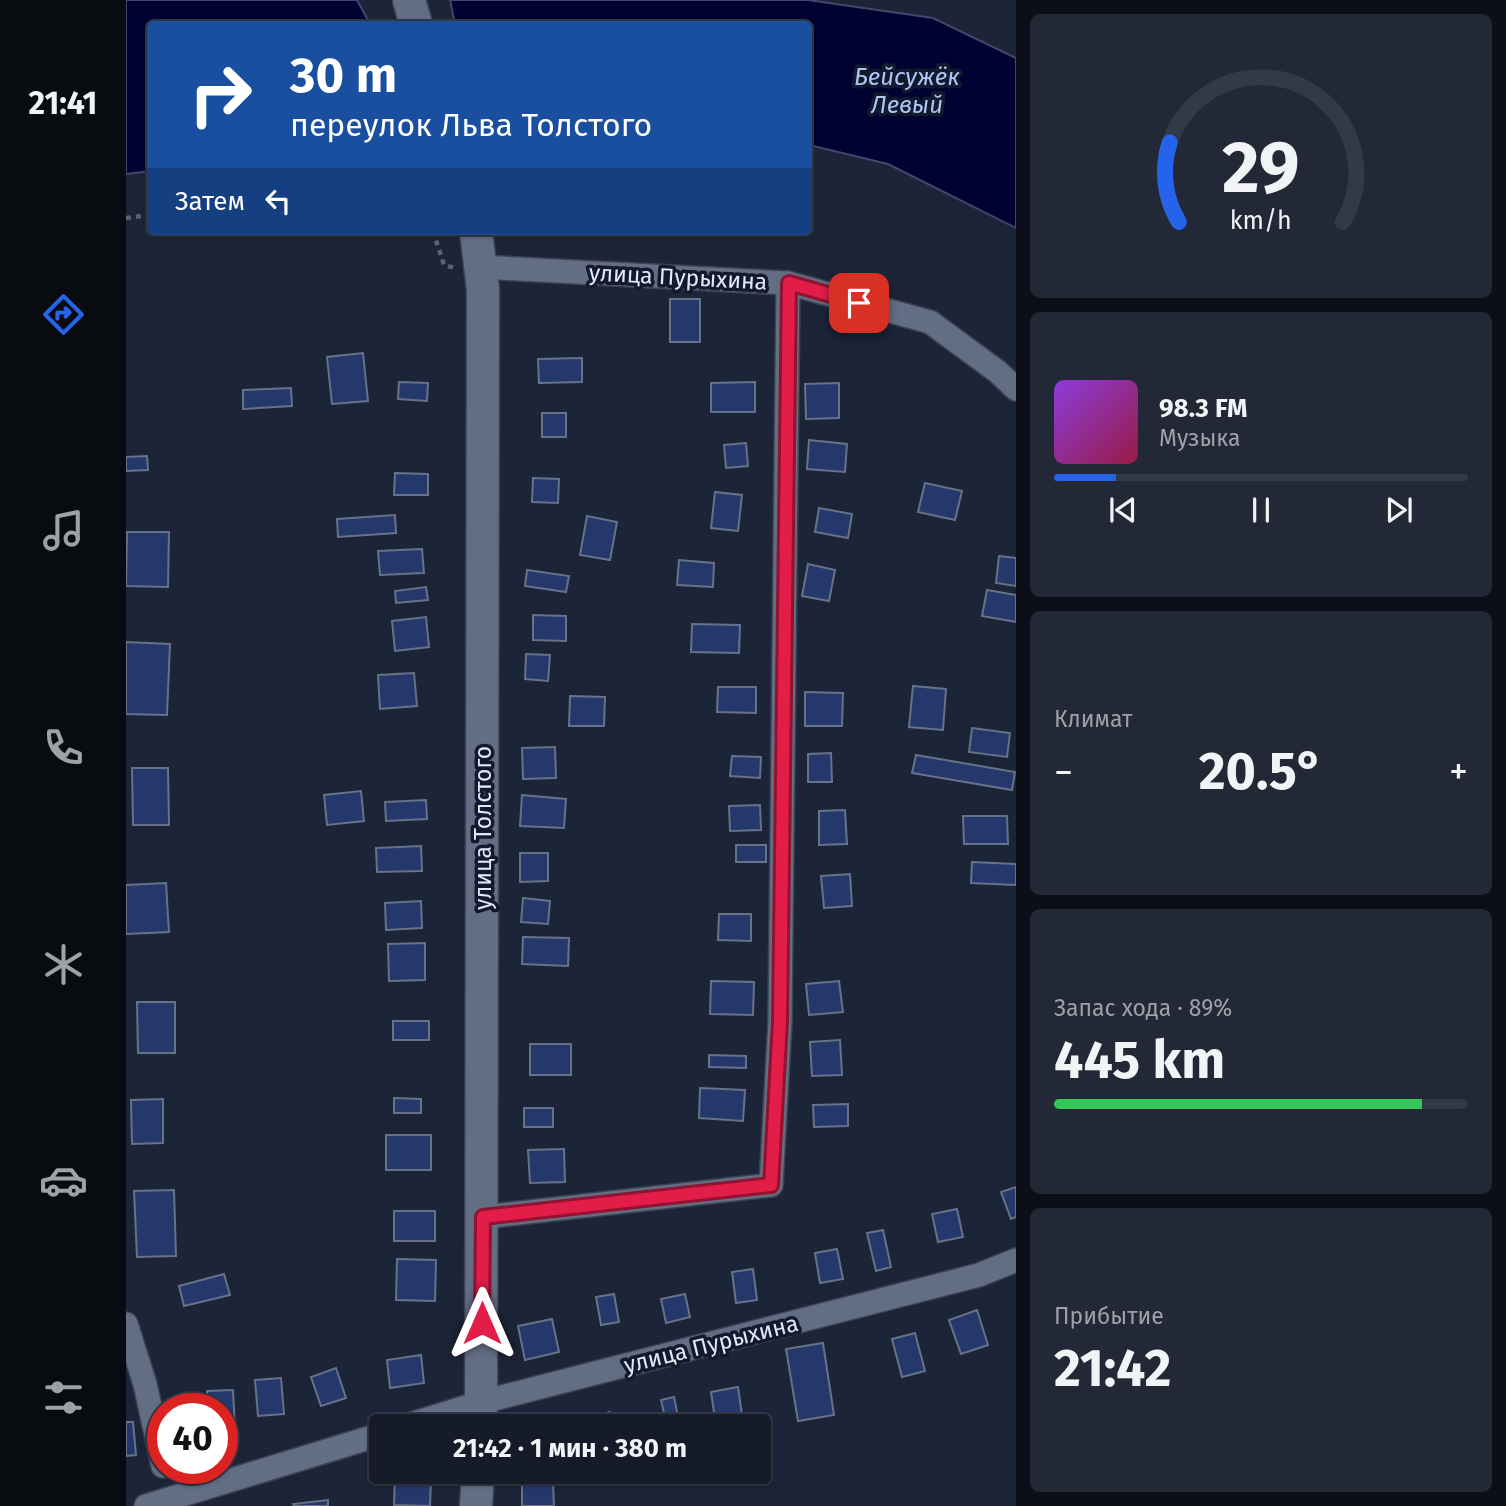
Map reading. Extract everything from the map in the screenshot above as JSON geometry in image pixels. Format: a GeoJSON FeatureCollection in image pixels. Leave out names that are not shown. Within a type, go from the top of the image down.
{"type":"FeatureCollection","features":[{"type":"Feature","properties":{"kind":"street"},"geometry":{"type":"LineString","coordinates":[[409,0],[415,21]]}},
{"type":"Feature","properties":{"kind":"street","name":"улица Толстого"},"geometry":{"type":"LineString","coordinates":[[476,235],[483,290],[482,1414]]}},
{"type":"Feature","properties":{"kind":"street","name":"улица Пурыхина"},"geometry":{"type":"LineString","coordinates":[[480,267],[789,283],[930,322],[998,372],[1016,389]]}},
{"type":"Feature","properties":{"kind":"street"},"geometry":{"type":"LineString","coordinates":[[483,1217],[771,1185],[780,1021],[789,283]]}},
{"type":"Feature","properties":{"kind":"street","name":"улица Пурыхина"},"geometry":{"type":"LineString","coordinates":[[482,1414],[979,1275],[1016,1260]]}},
{"type":"Feature","properties":{"kind":"street"},"geometry":{"type":"LineString","coordinates":[[126,1324],[147,1393]]}},
{"type":"Feature","properties":{"kind":"street"},"geometry":{"type":"LineString","coordinates":[[146,1506],[369,1438]]}},
{"type":"Feature","properties":{"kind":"street"},"geometry":{"type":"LineString","coordinates":[[167,1484],[171,1499]]}},
{"type":"Feature","properties":{"kind":"street"},"geometry":{"type":"LineString","coordinates":[[476,1506],[477,1484]]}},
{"type":"Feature","properties":{"kind":"path"},"geometry":{"type":"LineString","coordinates":[[126,218],[147,215]]}},
{"type":"Feature","properties":{"kind":"water"},"geometry":{"type":"Polygon","coordinates":[[[126,0],[357,0],[368,21],[147,21],[147,171],[126,174],[126,0]]]}},
{"type":"Feature","properties":{"kind":"water","name":"Бейсужёк Левый"},"geometry":{"type":"Polygon","coordinates":[[[450,0],[808,0],[933,18],[1016,58],[1016,228],[888,164],[812,146],[812,21],[454,21],[450,0]]]}},
{"type":"Feature","properties":{"kind":"building"},"geometry":{"type":"Polygon","coordinates":[[[670,299],[700,299],[700,342],[670,342],[670,299]]]}},
{"type":"Feature","properties":{"kind":"building"},"geometry":{"type":"Polygon","coordinates":[[[363,353],[368,401],[332,404],[327,357],[363,353]]]}},
{"type":"Feature","properties":{"kind":"building"},"geometry":{"type":"Polygon","coordinates":[[[582,358],[582,382],[539,383],[538,359],[582,358]]]}},
{"type":"Feature","properties":{"kind":"building"},"geometry":{"type":"Polygon","coordinates":[[[399,382],[428,383],[427,401],[398,399],[399,382]]]}},
{"type":"Feature","properties":{"kind":"building"},"geometry":{"type":"Polygon","coordinates":[[[755,382],[755,412],[711,412],[711,383],[755,382]]]}},
{"type":"Feature","properties":{"kind":"building"},"geometry":{"type":"Polygon","coordinates":[[[839,383],[839,418],[806,419],[805,384],[839,383]]]}},
{"type":"Feature","properties":{"kind":"building"},"geometry":{"type":"Polygon","coordinates":[[[291,388],[292,406],[243,409],[243,390],[291,388]]]}},
{"type":"Feature","properties":{"kind":"building"},"geometry":{"type":"Polygon","coordinates":[[[542,413],[566,413],[566,437],[542,437],[542,413]]]}},
{"type":"Feature","properties":{"kind":"building"},"geometry":{"type":"Polygon","coordinates":[[[809,440],[847,444],[845,472],[807,469],[809,440]]]}},
{"type":"Feature","properties":{"kind":"building"},"geometry":{"type":"Polygon","coordinates":[[[746,443],[748,466],[726,468],[724,445],[746,443]]]}},
{"type":"Feature","properties":{"kind":"building"},"geometry":{"type":"Polygon","coordinates":[[[147,456],[148,470],[126,471],[126,457],[147,456]]]}},
{"type":"Feature","properties":{"kind":"building"},"geometry":{"type":"Polygon","coordinates":[[[395,473],[428,474],[428,495],[394,495],[395,473]]]}},
{"type":"Feature","properties":{"kind":"building"},"geometry":{"type":"Polygon","coordinates":[[[533,478],[559,479],[558,503],[532,502],[533,478]]]}},
{"type":"Feature","properties":{"kind":"building"},"geometry":{"type":"Polygon","coordinates":[[[925,483],[962,491],[955,520],[918,512],[925,483]]]}},
{"type":"Feature","properties":{"kind":"building"},"geometry":{"type":"Polygon","coordinates":[[[715,492],[742,495],[738,531],[711,528],[715,492]]]}},
{"type":"Feature","properties":{"kind":"building"},"geometry":{"type":"Polygon","coordinates":[[[819,508],[852,514],[848,538],[815,532],[819,508]]]}},
{"type":"Feature","properties":{"kind":"building"},"geometry":{"type":"Polygon","coordinates":[[[395,515],[396,533],[338,537],[337,519],[395,515]]]}},
{"type":"Feature","properties":{"kind":"building"},"geometry":{"type":"Polygon","coordinates":[[[587,516],[617,522],[610,560],[580,555],[587,516]]]}},
{"type":"Feature","properties":{"kind":"building"},"geometry":{"type":"Polygon","coordinates":[[[127,532],[169,532],[168,587],[126,586],[127,532]]]}},
{"type":"Feature","properties":{"kind":"building"},"geometry":{"type":"Polygon","coordinates":[[[422,549],[424,573],[380,575],[378,551],[422,549]]]}},
{"type":"Feature","properties":{"kind":"building"},"geometry":{"type":"Polygon","coordinates":[[[999,556],[1016,558],[1016,586],[996,583],[999,556]]]}},
{"type":"Feature","properties":{"kind":"building"},"geometry":{"type":"Polygon","coordinates":[[[679,560],[714,563],[713,587],[677,585],[679,560]]]}},
{"type":"Feature","properties":{"kind":"building"},"geometry":{"type":"Polygon","coordinates":[[[808,564],[835,570],[829,601],[802,596],[808,564]]]}},
{"type":"Feature","properties":{"kind":"building"},"geometry":{"type":"Polygon","coordinates":[[[527,570],[569,576],[566,592],[525,586],[527,570]]]}},
{"type":"Feature","properties":{"kind":"building"},"geometry":{"type":"Polygon","coordinates":[[[426,587],[428,600],[396,603],[395,591],[426,587]]]}},
{"type":"Feature","properties":{"kind":"building"},"geometry":{"type":"Polygon","coordinates":[[[987,590],[1016,595],[1016,622],[982,616],[987,590]]]}},
{"type":"Feature","properties":{"kind":"building"},"geometry":{"type":"Polygon","coordinates":[[[533,615],[566,616],[566,641],[533,640],[533,615]]]}},
{"type":"Feature","properties":{"kind":"building"},"geometry":{"type":"Polygon","coordinates":[[[426,617],[429,647],[395,651],[392,621],[426,617]]]}},
{"type":"Feature","properties":{"kind":"building"},"geometry":{"type":"Polygon","coordinates":[[[692,624],[740,625],[739,653],[691,652],[692,624]]]}},
{"type":"Feature","properties":{"kind":"building"},"geometry":{"type":"Polygon","coordinates":[[[126,642],[170,644],[167,715],[126,714],[126,642]]]}},
{"type":"Feature","properties":{"kind":"building"},"geometry":{"type":"Polygon","coordinates":[[[526,654],[550,655],[548,681],[525,679],[526,654]]]}},
{"type":"Feature","properties":{"kind":"building"},"geometry":{"type":"Polygon","coordinates":[[[414,673],[417,706],[380,709],[378,675],[414,673]]]}},
{"type":"Feature","properties":{"kind":"building"},"geometry":{"type":"Polygon","coordinates":[[[913,686],[946,689],[943,730],[909,727],[913,686]]]}},
{"type":"Feature","properties":{"kind":"building"},"geometry":{"type":"Polygon","coordinates":[[[718,687],[756,687],[756,713],[717,712],[718,687]]]}},
{"type":"Feature","properties":{"kind":"building"},"geometry":{"type":"Polygon","coordinates":[[[805,692],[843,693],[842,726],[805,726],[805,692]]]}},
{"type":"Feature","properties":{"kind":"building"},"geometry":{"type":"Polygon","coordinates":[[[570,696],[605,697],[604,726],[569,726],[570,696]]]}},
{"type":"Feature","properties":{"kind":"building"},"geometry":{"type":"Polygon","coordinates":[[[972,728],[1010,733],[1007,757],[969,752],[972,728]]]}},
{"type":"Feature","properties":{"kind":"building"},"geometry":{"type":"Polygon","coordinates":[[[555,747],[556,778],[523,779],[522,748],[555,747]]]}},
{"type":"Feature","properties":{"kind":"building"},"geometry":{"type":"Polygon","coordinates":[[[831,753],[832,782],[808,782],[808,754],[831,753]]]}},
{"type":"Feature","properties":{"kind":"building"},"geometry":{"type":"Polygon","coordinates":[[[916,755],[1015,772],[1012,790],[912,773],[916,755]]]}},
{"type":"Feature","properties":{"kind":"building"},"geometry":{"type":"Polygon","coordinates":[[[732,756],[761,757],[760,778],[730,776],[732,756]]]}},
{"type":"Feature","properties":{"kind":"building"},"geometry":{"type":"Polygon","coordinates":[[[132,768],[168,768],[169,825],[133,825],[132,768]]]}},
{"type":"Feature","properties":{"kind":"building"},"geometry":{"type":"Polygon","coordinates":[[[361,791],[364,821],[327,825],[324,795],[361,791]]]}},
{"type":"Feature","properties":{"kind":"building"},"geometry":{"type":"Polygon","coordinates":[[[522,795],[566,799],[564,828],[520,826],[522,795]]]}},
{"type":"Feature","properties":{"kind":"building"},"geometry":{"type":"Polygon","coordinates":[[[426,800],[427,819],[386,821],[385,802],[426,800]]]}},
{"type":"Feature","properties":{"kind":"building"},"geometry":{"type":"Polygon","coordinates":[[[760,805],[761,830],[730,831],[729,806],[760,805]]]}},
{"type":"Feature","properties":{"kind":"building"},"geometry":{"type":"Polygon","coordinates":[[[845,810],[847,844],[819,845],[819,811],[845,810]]]}},
{"type":"Feature","properties":{"kind":"building"},"geometry":{"type":"Polygon","coordinates":[[[963,816],[1007,816],[1008,844],[964,844],[963,816]]]}},
{"type":"Feature","properties":{"kind":"building"},"geometry":{"type":"Polygon","coordinates":[[[736,845],[766,845],[766,862],[736,862],[736,845]]]}},
{"type":"Feature","properties":{"kind":"building"},"geometry":{"type":"Polygon","coordinates":[[[421,846],[422,871],[377,872],[376,848],[421,846]]]}},
{"type":"Feature","properties":{"kind":"building"},"geometry":{"type":"Polygon","coordinates":[[[520,853],[548,853],[548,881],[520,882],[520,853]]]}},
{"type":"Feature","properties":{"kind":"building"},"geometry":{"type":"Polygon","coordinates":[[[972,862],[1016,864],[1016,885],[971,883],[972,862]]]}},
{"type":"Feature","properties":{"kind":"building"},"geometry":{"type":"Polygon","coordinates":[[[850,874],[852,906],[824,908],[821,876],[850,874]]]}},
{"type":"Feature","properties":{"kind":"building"},"geometry":{"type":"Polygon","coordinates":[[[166,883],[169,932],[126,934],[126,885],[166,883]]]}},
{"type":"Feature","properties":{"kind":"building"},"geometry":{"type":"Polygon","coordinates":[[[523,898],[550,901],[548,924],[521,922],[523,898]]]}},
{"type":"Feature","properties":{"kind":"building"},"geometry":{"type":"Polygon","coordinates":[[[421,901],[422,928],[386,930],[385,903],[421,901]]]}},
{"type":"Feature","properties":{"kind":"building"},"geometry":{"type":"Polygon","coordinates":[[[719,914],[751,914],[751,941],[718,940],[719,914]]]}},
{"type":"Feature","properties":{"kind":"building"},"geometry":{"type":"Polygon","coordinates":[[[523,937],[569,938],[568,966],[522,964],[523,937]]]}},
{"type":"Feature","properties":{"kind":"building"},"geometry":{"type":"Polygon","coordinates":[[[425,943],[425,980],[389,981],[388,944],[425,943]]]}},
{"type":"Feature","properties":{"kind":"building"},"geometry":{"type":"Polygon","coordinates":[[[711,981],[754,982],[753,1015],[710,1014],[711,981]]]}},
{"type":"Feature","properties":{"kind":"building"},"geometry":{"type":"Polygon","coordinates":[[[839,981],[843,1012],[809,1015],[806,984],[839,981]]]}},
{"type":"Feature","properties":{"kind":"building"},"geometry":{"type":"Polygon","coordinates":[[[137,1002],[175,1002],[175,1053],[138,1053],[137,1002]]]}},
{"type":"Feature","properties":{"kind":"building"},"geometry":{"type":"Polygon","coordinates":[[[393,1021],[429,1021],[429,1040],[393,1040],[393,1021]]]}},
{"type":"Feature","properties":{"kind":"building"},"geometry":{"type":"Polygon","coordinates":[[[840,1040],[842,1075],[812,1076],[810,1042],[840,1040]]]}},
{"type":"Feature","properties":{"kind":"building"},"geometry":{"type":"Polygon","coordinates":[[[530,1044],[571,1044],[571,1075],[530,1075],[530,1044]]]}},
{"type":"Feature","properties":{"kind":"building"},"geometry":{"type":"Polygon","coordinates":[[[709,1055],[746,1056],[746,1068],[709,1067],[709,1055]]]}},
{"type":"Feature","properties":{"kind":"building"},"geometry":{"type":"Polygon","coordinates":[[[700,1088],[745,1090],[743,1121],[699,1118],[700,1088]]]}},
{"type":"Feature","properties":{"kind":"building"},"geometry":{"type":"Polygon","coordinates":[[[394,1098],[421,1099],[421,1113],[394,1113],[394,1098]]]}},
{"type":"Feature","properties":{"kind":"building"},"geometry":{"type":"Polygon","coordinates":[[[163,1099],[163,1143],[132,1144],[131,1100],[163,1099]]]}},
{"type":"Feature","properties":{"kind":"building"},"geometry":{"type":"Polygon","coordinates":[[[848,1104],[848,1126],[814,1127],[813,1105],[848,1104]]]}},
{"type":"Feature","properties":{"kind":"building"},"geometry":{"type":"Polygon","coordinates":[[[524,1108],[553,1108],[553,1127],[524,1127],[524,1108]]]}},
{"type":"Feature","properties":{"kind":"building"},"geometry":{"type":"Polygon","coordinates":[[[386,1135],[431,1135],[431,1170],[386,1170],[386,1135]]]}},
{"type":"Feature","properties":{"kind":"building"},"geometry":{"type":"Polygon","coordinates":[[[564,1149],[565,1182],[530,1183],[528,1150],[564,1149]]]}},
{"type":"Feature","properties":{"kind":"building"},"geometry":{"type":"Polygon","coordinates":[[[1016,1187],[1016,1217],[1011,1219],[1001,1192],[1016,1187]]]}},
{"type":"Feature","properties":{"kind":"building"},"geometry":{"type":"Polygon","coordinates":[[[174,1190],[176,1256],[137,1257],[134,1191],[174,1190]]]}},
{"type":"Feature","properties":{"kind":"building"},"geometry":{"type":"Polygon","coordinates":[[[957,1209],[963,1237],[938,1242],[932,1214],[957,1209]]]}},
{"type":"Feature","properties":{"kind":"building"},"geometry":{"type":"Polygon","coordinates":[[[394,1211],[435,1211],[435,1241],[394,1241],[394,1211]]]}},
{"type":"Feature","properties":{"kind":"building"},"geometry":{"type":"Polygon","coordinates":[[[883,1230],[891,1267],[876,1271],[867,1233],[883,1230]]]}},
{"type":"Feature","properties":{"kind":"building"},"geometry":{"type":"Polygon","coordinates":[[[837,1249],[843,1279],[820,1283],[815,1253],[837,1249]]]}},
{"type":"Feature","properties":{"kind":"building"},"geometry":{"type":"Polygon","coordinates":[[[397,1259],[436,1260],[435,1301],[396,1300],[397,1259]]]}},
{"type":"Feature","properties":{"kind":"building"},"geometry":{"type":"Polygon","coordinates":[[[753,1269],[757,1300],[736,1303],[732,1272],[753,1269]]]}},
{"type":"Feature","properties":{"kind":"building"},"geometry":{"type":"Polygon","coordinates":[[[224,1274],[230,1295],[184,1306],[179,1286],[224,1274]]]}},
{"type":"Feature","properties":{"kind":"building"},"geometry":{"type":"Polygon","coordinates":[[[614,1294],[619,1322],[601,1325],[596,1297],[614,1294]]]}},
{"type":"Feature","properties":{"kind":"building"},"geometry":{"type":"Polygon","coordinates":[[[685,1294],[690,1317],[666,1323],[661,1299],[685,1294]]]}},
{"type":"Feature","properties":{"kind":"building"},"geometry":{"type":"Polygon","coordinates":[[[977,1310],[988,1345],[961,1354],[949,1320],[977,1310]]]}},
{"type":"Feature","properties":{"kind":"building"},"geometry":{"type":"Polygon","coordinates":[[[552,1319],[559,1352],[525,1360],[518,1326],[552,1319]]]}},
{"type":"Feature","properties":{"kind":"building"},"geometry":{"type":"Polygon","coordinates":[[[915,1333],[925,1371],[902,1377],[892,1339],[915,1333]]]}},
{"type":"Feature","properties":{"kind":"building"},"geometry":{"type":"Polygon","coordinates":[[[823,1343],[834,1415],[798,1421],[786,1349],[823,1343]]]}},
{"type":"Feature","properties":{"kind":"building"},"geometry":{"type":"Polygon","coordinates":[[[421,1355],[424,1383],[390,1388],[387,1360],[421,1355]]]}},
{"type":"Feature","properties":{"kind":"building"},"geometry":{"type":"Polygon","coordinates":[[[336,1368],[346,1398],[321,1406],[311,1377],[336,1368]]]}},
{"type":"Feature","properties":{"kind":"building"},"geometry":{"type":"Polygon","coordinates":[[[281,1378],[284,1414],[258,1416],[255,1380],[281,1378]]]}},
{"type":"Feature","properties":{"kind":"building"},"geometry":{"type":"Polygon","coordinates":[[[738,1387],[742,1414],[714,1414],[711,1392],[738,1387]]]}},
{"type":"Feature","properties":{"kind":"building"},"geometry":{"type":"Polygon","coordinates":[[[233,1390],[233,1393],[207,1393],[233,1390]]]}},
{"type":"Feature","properties":{"kind":"building"},"geometry":{"type":"Polygon","coordinates":[[[674,1397],[678,1414],[664,1414],[661,1400],[674,1397]]]}},
{"type":"Feature","properties":{"kind":"building"},"geometry":{"type":"Polygon","coordinates":[[[126,1422],[133,1422],[136,1455],[126,1456],[126,1422]]]}},
{"type":"Feature","properties":{"kind":"building"},"geometry":{"type":"Polygon","coordinates":[[[395,1484],[431,1484],[430,1506],[394,1505],[395,1484]]]}},
{"type":"Feature","properties":{"kind":"building"},"geometry":{"type":"Polygon","coordinates":[[[522,1484],[553,1484],[554,1506],[522,1506],[522,1484]]]}},
{"type":"Feature","properties":{"kind":"building"},"geometry":{"type":"Polygon","coordinates":[[[328,1500],[328,1506],[293,1504],[328,1500]]]}},
{"type":"Feature","properties":{"kind":"route"},"geometry":{"type":"LineString","coordinates":[[482,1323],[483,1217],[771,1185],[780,1021],[789,283],[859,303]]}}]}
